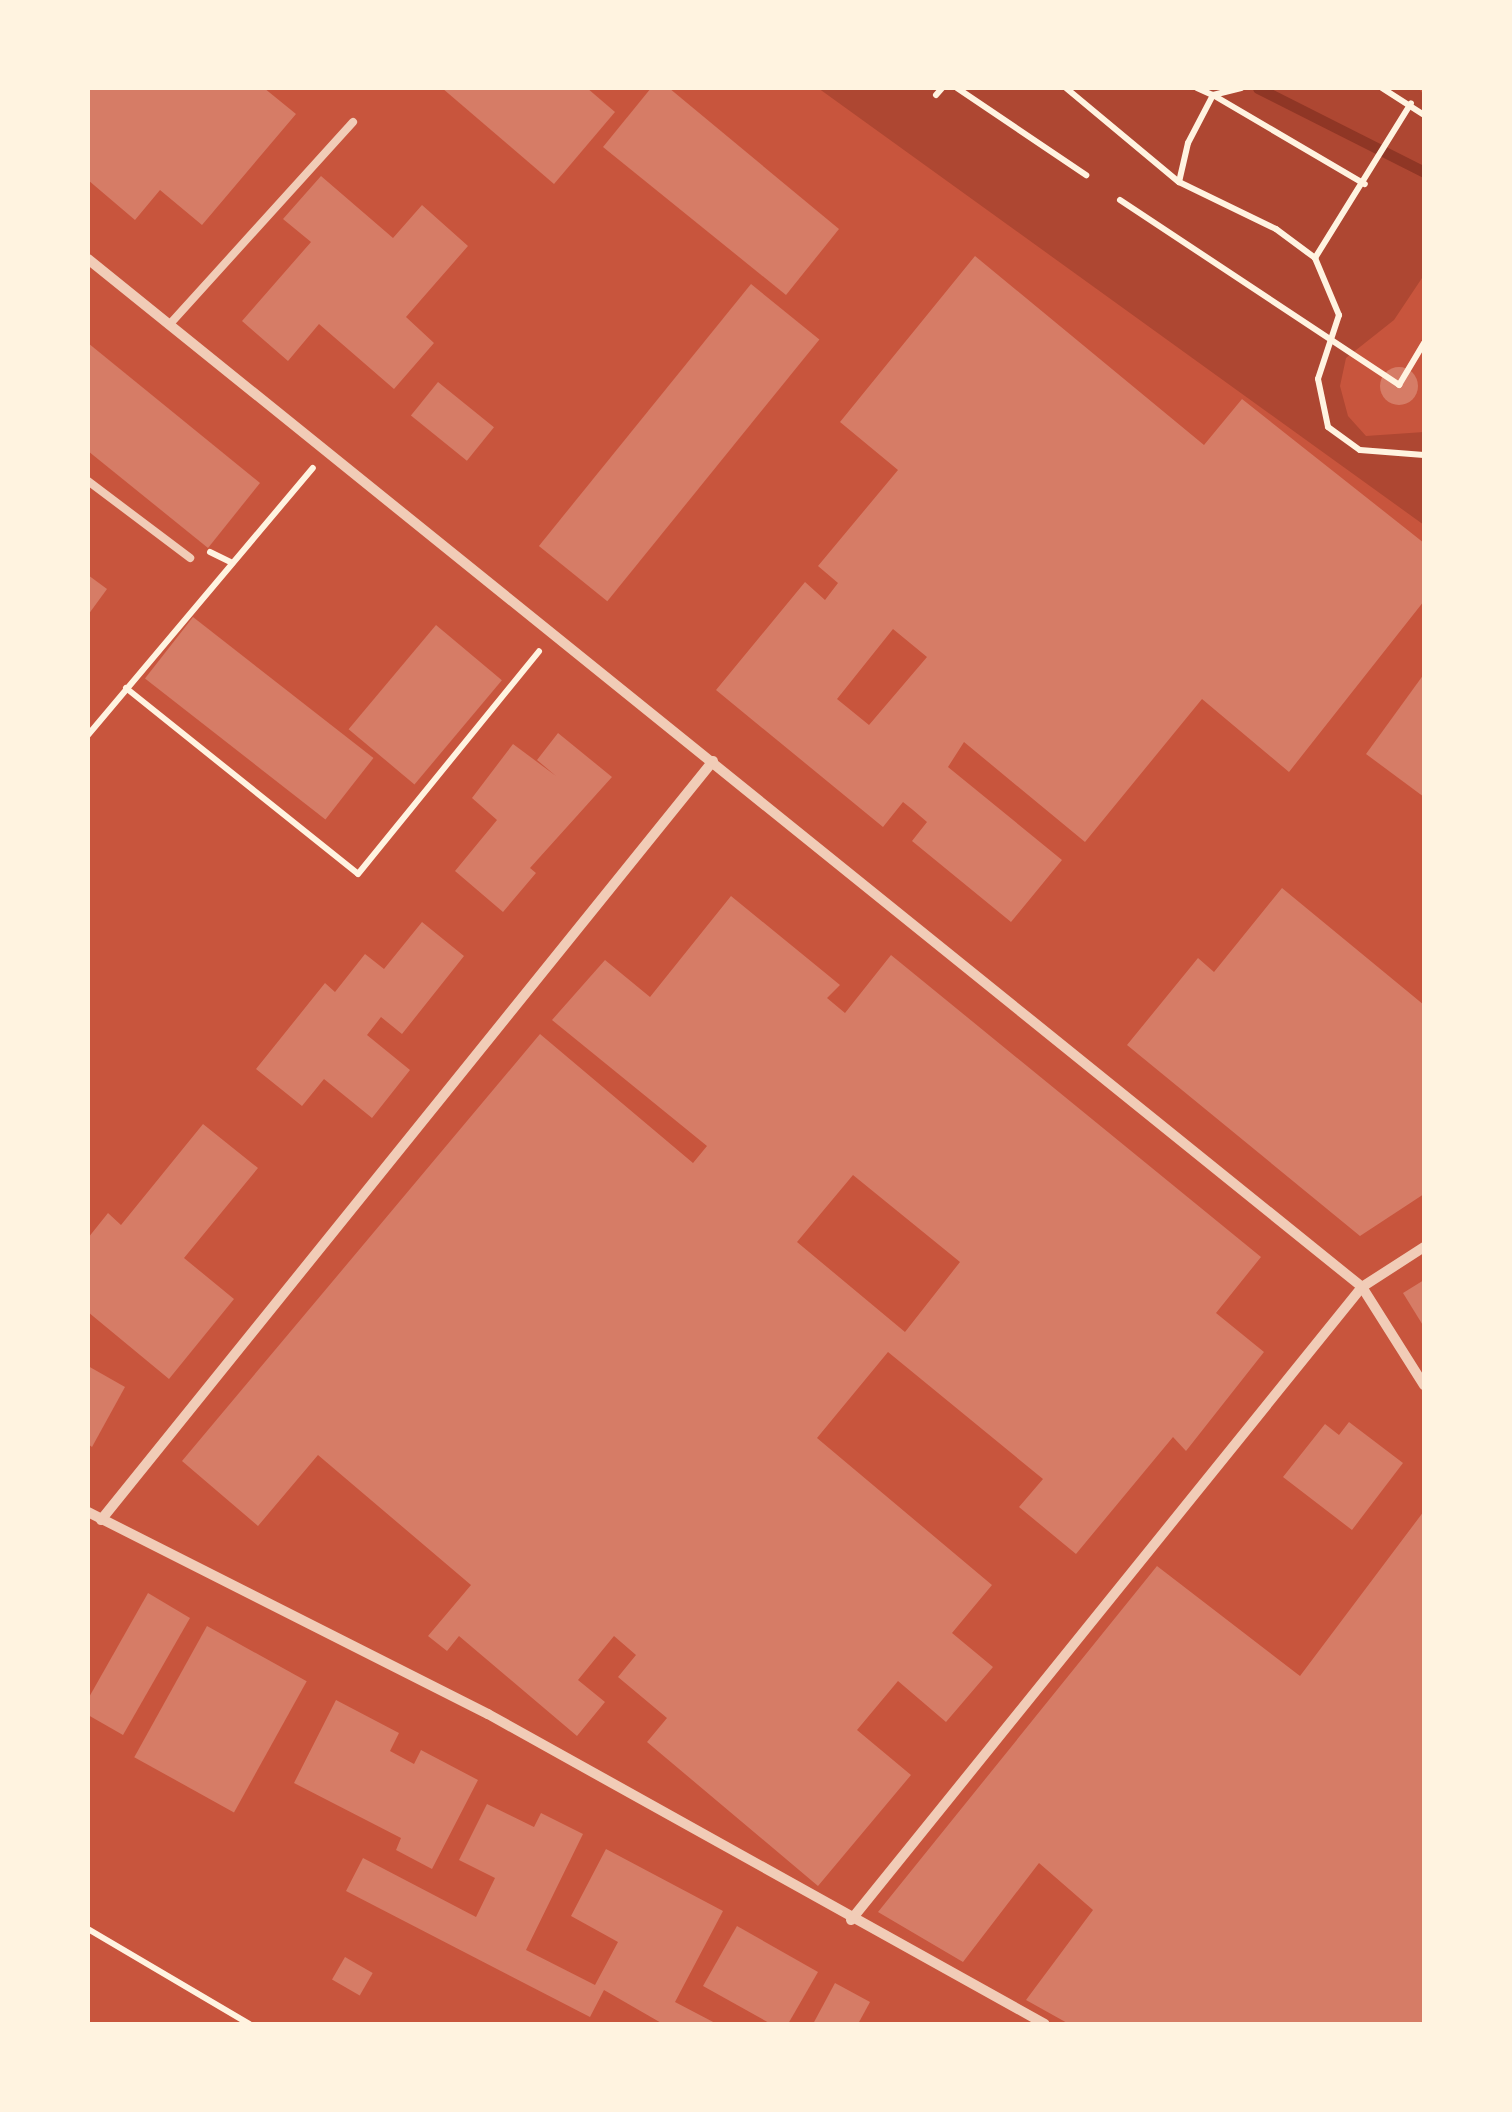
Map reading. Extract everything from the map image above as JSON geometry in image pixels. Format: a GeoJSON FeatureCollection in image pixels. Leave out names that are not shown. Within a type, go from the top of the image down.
{"type":"FeatureCollection","features":[{"type":"Feature","properties":{"kind":"street"},"geometry":{"type":"LineString","coordinates":[[88,259],[1362,1286],[1424,1385]]}},
{"type":"Feature","properties":{"kind":"street"},"geometry":{"type":"LineString","coordinates":[[101,1520],[713,761]]}},
{"type":"Feature","properties":{"kind":"street"},"geometry":{"type":"LineString","coordinates":[[850,1920],[1362,1286],[1424,1247]]}},
{"type":"Feature","properties":{"kind":"street"},"geometry":{"type":"LineString","coordinates":[[88,1512],[488,1714],[850,1920],[1044,2024]]}},
{"type":"Feature","properties":{"kind":"lane"},"geometry":{"type":"LineString","coordinates":[[168,324],[353,122]]}},
{"type":"Feature","properties":{"kind":"lane"},"geometry":{"type":"LineString","coordinates":[[88,481],[190,558]]}},
{"type":"Feature","properties":{"kind":"path"},"geometry":{"type":"LineString","coordinates":[[936,95],[942,88]]}},
{"type":"Feature","properties":{"kind":"path"},"geometry":{"type":"LineString","coordinates":[[957,88],[1086,175]]}},
{"type":"Feature","properties":{"kind":"path"},"geometry":{"type":"LineString","coordinates":[[1066,88],[1179,182],[1276,229],[1315,258],[1339,315],[1318,379],[1328,427],[1360,450],[1424,454]]}},
{"type":"Feature","properties":{"kind":"path"},"geometry":{"type":"LineString","coordinates":[[1197,88],[1365,184]]}},
{"type":"Feature","properties":{"kind":"path"},"geometry":{"type":"LineString","coordinates":[[1179,182],[1188,144],[1213,95],[1239,88]]}},
{"type":"Feature","properties":{"kind":"path"},"geometry":{"type":"LineString","coordinates":[[1382,88],[1411,103],[1424,115]]}},
{"type":"Feature","properties":{"kind":"path"},"geometry":{"type":"LineString","coordinates":[[1315,258],[1365,184],[1411,103]]}},
{"type":"Feature","properties":{"kind":"path"},"geometry":{"type":"LineString","coordinates":[[1120,200],[1399,385],[1424,342]]}},
{"type":"Feature","properties":{"kind":"path"},"geometry":{"type":"LineString","coordinates":[[88,735],[327,451]]}},
{"type":"Feature","properties":{"kind":"path"},"geometry":{"type":"LineString","coordinates":[[126,688],[358,874],[554,633]]}},
{"type":"Feature","properties":{"kind":"path"},"geometry":{"type":"LineString","coordinates":[[88,1930],[249,2024]]}},
{"type":"Feature","properties":{"kind":"shaded area"},"geometry":{"type":"Polygon","coordinates":[[[818,88],[1418,88],[1424,95],[1424,275],[1394,320],[1346,358],[1340,386],[1348,416],[1366,436],[1424,432],[1424,525],[818,88]]]}},
{"type":"Feature","properties":{"kind":"building"},"geometry":{"type":"Polygon","coordinates":[[[88,88],[264,88],[296,114],[202,225],[160,190],[135,220],[88,180],[88,88]]]}},
{"type":"Feature","properties":{"kind":"building"},"geometry":{"type":"Polygon","coordinates":[[[442,88],[587,88],[615,112],[554,184],[442,88]]]}},
{"type":"Feature","properties":{"kind":"building"},"geometry":{"type":"Polygon","coordinates":[[[651,88],[669,88],[839,229],[786,295],[603,147],[651,88]]]}},
{"type":"Feature","properties":{"kind":"building"},"geometry":{"type":"Polygon","coordinates":[[[321,176],[393,238],[422,205],[468,246],[406,317],[434,343],[394,389],[319,324],[288,361],[242,321],[311,242],[283,219],[321,176]]]}},
{"type":"Feature","properties":{"kind":"building"},"geometry":{"type":"Polygon","coordinates":[[[975,256],[1204,445],[1242,399],[1424,543],[1424,601],[1289,772],[1202,699],[1085,842],[964,742],[948,767],[1062,860],[1011,922],[912,841],[927,822],[903,802],[883,827],[716,690],[805,582],[825,600],[838,583],[818,566],[898,470],[840,422],[975,256]],[[893,629],[837,699],[869,725],[927,657],[893,629]]]}},
{"type":"Feature","properties":{"kind":"building"},"geometry":{"type":"Polygon","coordinates":[[[751,284],[819,339],[607,601],[539,546],[751,284]]]}},
{"type":"Feature","properties":{"kind":"building"},"geometry":{"type":"Polygon","coordinates":[[[88,343],[260,483],[208,548],[88,451],[88,343]]]}},
{"type":"Feature","properties":{"kind":"building"},"geometry":{"type":"Polygon","coordinates":[[[1399,367],[1413,372],[1418,386],[1413,400],[1399,405],[1385,400],[1380,386],[1385,372],[1399,367]]]}},
{"type":"Feature","properties":{"kind":"building"},"geometry":{"type":"Polygon","coordinates":[[[438,382],[494,427],[467,461],[411,415],[438,382]]]}},
{"type":"Feature","properties":{"kind":"building"},"geometry":{"type":"Polygon","coordinates":[[[88,575],[107,589],[88,615],[88,575]]]}},
{"type":"Feature","properties":{"kind":"building"},"geometry":{"type":"Polygon","coordinates":[[[193,617],[373,758],[325,819],[145,678],[193,617]]]}},
{"type":"Feature","properties":{"kind":"building"},"geometry":{"type":"Polygon","coordinates":[[[436,625],[502,680],[414,784],[349,729],[436,625]]]}},
{"type":"Feature","properties":{"kind":"building"},"geometry":{"type":"Polygon","coordinates":[[[1424,674],[1424,797],[1366,754],[1424,674]]]}},
{"type":"Feature","properties":{"kind":"building"},"geometry":{"type":"Polygon","coordinates":[[[558,733],[612,777],[530,868],[536,873],[503,912],[455,871],[497,820],[472,798],[513,744],[556,776],[537,760],[558,733]]]}},
{"type":"Feature","properties":{"kind":"building"},"geometry":{"type":"Polygon","coordinates":[[[1282,888],[1424,1005],[1424,1194],[1360,1236],[1127,1045],[1198,958],[1214,972],[1282,888]]]}},
{"type":"Feature","properties":{"kind":"building"},"geometry":{"type":"Polygon","coordinates":[[[731,896],[840,985],[827,998],[845,1013],[891,955],[1261,1257],[1216,1313],[1264,1352],[1186,1451],[1173,1437],[1076,1554],[1019,1507],[1043,1479],[888,1352],[817,1438],[992,1585],[952,1633],[993,1667],[946,1722],[898,1681],[857,1730],[911,1775],[818,1886],[647,1742],[667,1718],[618,1677],[636,1655],[614,1636],[578,1680],[605,1702],[577,1736],[459,1636],[447,1651],[428,1636],[471,1585],[318,1455],[258,1526],[182,1461],[540,1034],[693,1163],[707,1146],[552,1020],[605,960],[650,997],[731,896]],[[853,1175],[797,1242],[905,1332],[960,1262],[853,1175]]]}},
{"type":"Feature","properties":{"kind":"building"},"geometry":{"type":"Polygon","coordinates":[[[422,922],[464,956],[402,1034],[381,1017],[367,1035],[410,1070],[372,1118],[324,1079],[302,1106],[256,1069],[325,983],[335,992],[365,954],[384,969],[422,922]]]}},
{"type":"Feature","properties":{"kind":"building"},"geometry":{"type":"Polygon","coordinates":[[[203,1124],[258,1168],[184,1258],[234,1299],[169,1379],[88,1312],[88,1238],[108,1213],[121,1225],[203,1124]]]}},
{"type":"Feature","properties":{"kind":"building"},"geometry":{"type":"Polygon","coordinates":[[[1424,1280],[1424,1327],[1403,1293],[1424,1280]]]}},
{"type":"Feature","properties":{"kind":"building"},"geometry":{"type":"Polygon","coordinates":[[[88,1366],[125,1387],[92,1447],[88,1444],[88,1366]]]}},
{"type":"Feature","properties":{"kind":"building"},"geometry":{"type":"Polygon","coordinates":[[[1349,1422],[1403,1463],[1352,1530],[1283,1477],[1325,1424],[1339,1435],[1349,1422]]]}},
{"type":"Feature","properties":{"kind":"building"},"geometry":{"type":"Polygon","coordinates":[[[1424,1511],[1424,2024],[1069,2024],[1026,2000],[1093,1910],[1039,1863],[963,1962],[878,1912],[1157,1566],[1300,1676],[1424,1511]]]}},
{"type":"Feature","properties":{"kind":"building"},"geometry":{"type":"Polygon","coordinates":[[[148,1593],[190,1618],[123,1735],[88,1715],[88,1699],[148,1593]]]}},
{"type":"Feature","properties":{"kind":"building"},"geometry":{"type":"Polygon","coordinates":[[[207,1626],[307,1681],[234,1812],[134,1757],[207,1626]]]}},
{"type":"Feature","properties":{"kind":"building"},"geometry":{"type":"Polygon","coordinates":[[[336,1700],[399,1733],[390,1751],[414,1764],[421,1750],[478,1780],[432,1869],[396,1850],[401,1838],[294,1783],[336,1700]]]}},
{"type":"Feature","properties":{"kind":"building"},"geometry":{"type":"Polygon","coordinates":[[[487,1804],[534,1827],[541,1813],[583,1834],[526,1950],[595,1985],[618,1942],[571,1916],[606,1849],[723,1911],[675,2002],[717,2024],[663,2024],[604,1990],[590,2017],[346,1891],[363,1858],[476,1917],[495,1878],[459,1860],[487,1804]]]}},
{"type":"Feature","properties":{"kind":"building"},"geometry":{"type":"Polygon","coordinates":[[[737,1926],[818,1972],[788,2024],[771,2024],[703,1986],[737,1926]]]}},
{"type":"Feature","properties":{"kind":"building"},"geometry":{"type":"Polygon","coordinates":[[[345,1957],[373,1973],[360,1996],[332,1980],[345,1957]]]}},
{"type":"Feature","properties":{"kind":"building"},"geometry":{"type":"Polygon","coordinates":[[[835,1983],[870,2002],[858,2024],[813,2024],[835,1983]]]}},
{"type":"Feature","properties":{"kind":"waterway"},"geometry":{"type":"LineString","coordinates":[[1258,88],[1424,172]]}}]}
